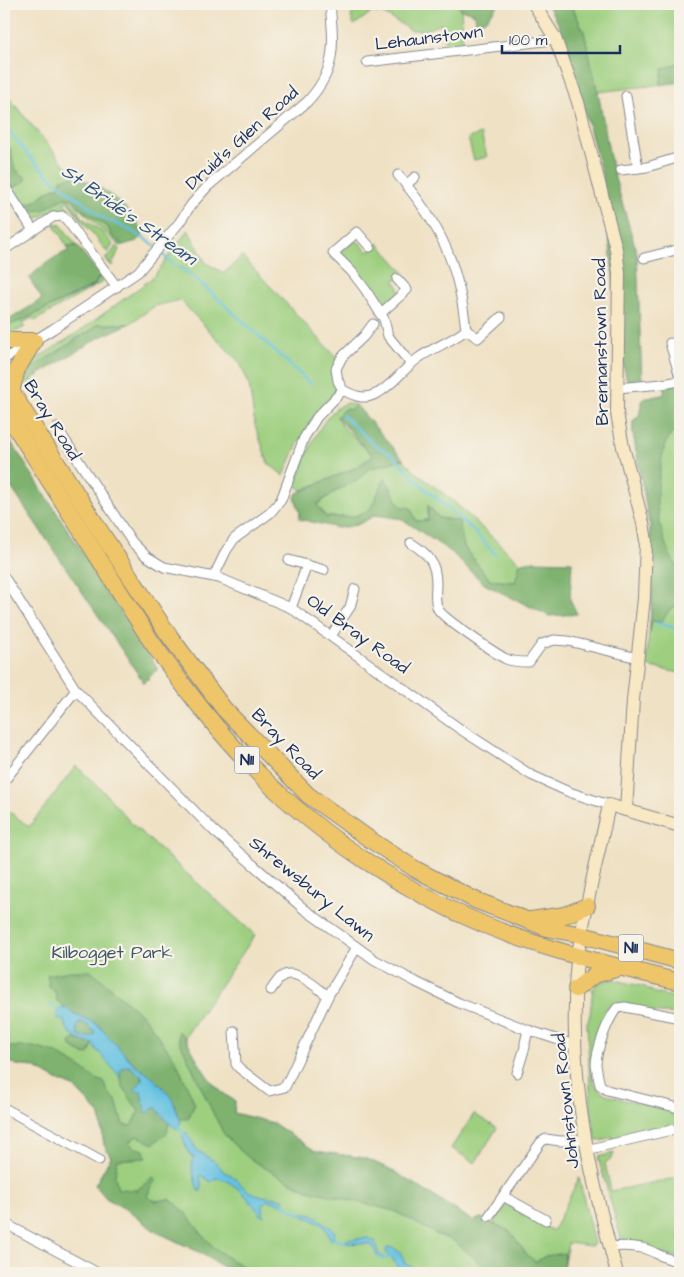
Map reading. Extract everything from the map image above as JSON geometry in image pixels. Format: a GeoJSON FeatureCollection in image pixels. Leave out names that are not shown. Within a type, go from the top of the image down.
{"type":"FeatureCollection","features":[{"type":"Feature","properties":{"kind":"highway"},"geometry":{"type":"LineString","coordinates":[[4,340],[34,341],[7,386]]}},
{"type":"Feature","properties":{"kind":"highway","name":"Bray Road"},"geometry":{"type":"LineString","coordinates":[[7,386],[168,634],[224,709],[308,795],[368,839],[415,869],[475,900],[547,928],[582,935],[680,961]]}},
{"type":"Feature","properties":{"kind":"highway","name":"Bray Road"},"geometry":{"type":"LineString","coordinates":[[4,409],[111,576],[150,641],[200,707],[260,774],[324,831],[388,875],[478,922],[513,936],[578,956],[680,982]]}},
{"type":"Feature","properties":{"kind":"highway"},"geometry":{"type":"LineString","coordinates":[[526,920],[565,915],[587,906]]}},
{"type":"Feature","properties":{"kind":"highway"},"geometry":{"type":"LineString","coordinates":[[576,989],[594,975],[621,967]]}},
{"type":"Feature","properties":{"kind":"street","name":"Druid's Glen Road"},"geometry":{"type":"LineString","coordinates":[[4,359],[131,277],[144,265],[207,187],[307,102],[326,77],[331,57],[332,29],[330,4]]}},
{"type":"Feature","properties":{"kind":"street","name":"Brennanstown Road"},"geometry":{"type":"LineString","coordinates":[[534,4],[555,38],[578,102],[616,248],[619,273],[617,413],[619,429],[646,541],[644,598],[633,700],[626,810]]}},
{"type":"Feature","properties":{"kind":"street","name":"Lehaunstown"},"geometry":{"type":"LineString","coordinates":[[366,62],[544,41],[555,38]]}},
{"type":"Feature","properties":{"kind":"street"},"geometry":{"type":"LineString","coordinates":[[626,96],[638,168]]}},
{"type":"Feature","properties":{"kind":"street"},"geometry":{"type":"LineString","coordinates":[[621,170],[638,168],[680,157]]}},
{"type":"Feature","properties":{"kind":"street"},"geometry":{"type":"LineString","coordinates":[[398,175],[419,199],[448,250],[460,292],[466,330],[478,338],[501,317]]}},
{"type":"Feature","properties":{"kind":"street"},"geometry":{"type":"LineString","coordinates":[[406,185],[415,177]]}},
{"type":"Feature","properties":{"kind":"street"},"geometry":{"type":"LineString","coordinates":[[4,185],[33,230]]}},
{"type":"Feature","properties":{"kind":"street"},"geometry":{"type":"LineString","coordinates":[[4,250],[53,217],[62,216],[117,287]]}},
{"type":"Feature","properties":{"kind":"street"},"geometry":{"type":"LineString","coordinates":[[370,248],[357,232],[333,253],[352,272],[384,319],[388,336],[411,364]]}},
{"type":"Feature","properties":{"kind":"street"},"geometry":{"type":"LineString","coordinates":[[644,258],[680,249]]}},
{"type":"Feature","properties":{"kind":"street"},"geometry":{"type":"LineString","coordinates":[[380,314],[407,290],[398,279]]}},
{"type":"Feature","properties":{"kind":"street"},"geometry":{"type":"LineString","coordinates":[[373,324],[364,336],[342,357],[336,369],[338,381],[343,390],[354,396],[366,397],[377,394],[411,364],[466,330]]}},
{"type":"Feature","properties":{"kind":"street"},"geometry":{"type":"LineString","coordinates":[[617,388],[662,384],[680,379],[670,343]]}},
{"type":"Feature","properties":{"kind":"street"},"geometry":{"type":"LineString","coordinates":[[214,576],[234,539],[270,513],[281,500],[304,438],[317,417],[343,390]]}},
{"type":"Feature","properties":{"kind":"street","name":"Old Bray Road"},"geometry":{"type":"LineString","coordinates":[[57,428],[132,542],[146,556],[164,567],[214,576],[291,608],[460,729],[531,775],[569,792],[680,826]]}},
{"type":"Feature","properties":{"kind":"street"},"geometry":{"type":"LineString","coordinates":[[411,543],[430,558],[436,583],[435,596],[438,610],[448,620],[507,660],[529,662],[542,644],[554,640],[638,658]]}},
{"type":"Feature","properties":{"kind":"street"},"geometry":{"type":"LineString","coordinates":[[289,560],[324,570]]}},
{"type":"Feature","properties":{"kind":"street"},"geometry":{"type":"LineString","coordinates":[[291,608],[307,566]]}},
{"type":"Feature","properties":{"kind":"street","name":"Shrewsbury Lawn"},"geometry":{"type":"LineString","coordinates":[[4,577],[76,690],[213,830],[304,909],[375,960],[459,1003],[528,1030],[574,1044]]}},
{"type":"Feature","properties":{"kind":"street"},"geometry":{"type":"LineString","coordinates":[[331,636],[350,607],[355,589]]}},
{"type":"Feature","properties":{"kind":"street"},"geometry":{"type":"LineString","coordinates":[[4,781],[76,690]]}},
{"type":"Feature","properties":{"kind":"street","name":"Johnstown Road"},"geometry":{"type":"LineString","coordinates":[[609,805],[578,956],[574,1044],[585,1145],[617,1273]]}},
{"type":"Feature","properties":{"kind":"street"},"geometry":{"type":"LineString","coordinates":[[234,1031],[236,1064],[239,1068],[269,1091],[285,1087],[328,996],[357,947]]}},
{"type":"Feature","properties":{"kind":"street"},"geometry":{"type":"LineString","coordinates":[[271,990],[280,978],[292,974],[301,977],[328,996]]}},
{"type":"Feature","properties":{"kind":"street"},"geometry":{"type":"LineString","coordinates":[[680,1018],[625,1007],[617,1008],[612,1015],[597,1056],[596,1065],[600,1085],[607,1090],[675,1107],[680,1110]]}},
{"type":"Feature","properties":{"kind":"street"},"geometry":{"type":"LineString","coordinates":[[517,1073],[528,1030]]}},
{"type":"Feature","properties":{"kind":"street"},"geometry":{"type":"LineString","coordinates":[[4,1108],[99,1160]]}},
{"type":"Feature","properties":{"kind":"street"},"geometry":{"type":"LineString","coordinates":[[489,1216],[541,1142],[546,1139],[585,1145],[680,1128]]}},
{"type":"Feature","properties":{"kind":"street"},"geometry":{"type":"LineString","coordinates":[[503,1196],[546,1220]]}},
{"type":"Feature","properties":{"kind":"street"},"geometry":{"type":"LineString","coordinates":[[4,1223],[83,1270],[98,1273]]}},
{"type":"Feature","properties":{"kind":"street"},"geometry":{"type":"LineString","coordinates":[[610,1247],[642,1248],[657,1255],[680,1261]]}},
{"type":"Feature","properties":{"kind":"green space"},"geometry":{"type":"Polygon","coordinates":[[[356,4],[456,4],[461,9],[463,46],[447,48],[441,24],[425,30],[411,30],[384,14],[372,12],[354,25],[351,17],[356,4]]]}},
{"type":"Feature","properties":{"kind":"green space"},"geometry":{"type":"Polygon","coordinates":[[[456,4],[499,4],[485,20],[476,23],[475,14],[461,9],[456,4]]]}},
{"type":"Feature","properties":{"kind":"green space"},"geometry":{"type":"Polygon","coordinates":[[[547,4],[571,4],[584,32],[598,92],[612,168],[637,253],[642,382],[627,381],[623,364],[602,175],[575,75],[559,25],[547,4]]]}},
{"type":"Feature","properties":{"kind":"green space"},"geometry":{"type":"Polygon","coordinates":[[[571,4],[680,4],[680,82],[598,92],[584,32],[571,4]]]}},
{"type":"Feature","properties":{"kind":"green space"},"geometry":{"type":"Polygon","coordinates":[[[680,62],[680,82],[660,85],[663,69],[680,62]]]}},
{"type":"Feature","properties":{"kind":"green space"},"geometry":{"type":"Polygon","coordinates":[[[4,92],[65,165],[81,174],[84,180],[80,178],[64,184],[48,191],[36,201],[27,203],[34,211],[42,210],[64,198],[69,199],[84,219],[101,231],[113,244],[108,253],[67,201],[64,203],[71,214],[55,209],[55,212],[47,213],[32,220],[12,189],[26,180],[26,177],[16,169],[11,150],[4,140],[4,92]]]}},
{"type":"Feature","properties":{"kind":"green space"},"geometry":{"type":"Polygon","coordinates":[[[481,134],[487,157],[474,160],[468,138],[481,134]]]}},
{"type":"Feature","properties":{"kind":"green space"},"geometry":{"type":"Polygon","coordinates":[[[4,140],[11,150],[16,169],[26,177],[26,180],[12,189],[4,177],[4,140]]]}},
{"type":"Feature","properties":{"kind":"green space"},"geometry":{"type":"Polygon","coordinates":[[[72,177],[93,184],[115,198],[133,217],[143,236],[137,241],[123,245],[112,236],[108,227],[79,208],[72,199],[64,198],[43,210],[34,211],[26,204],[36,201],[49,191],[60,186],[61,179],[72,177]]]}},
{"type":"Feature","properties":{"kind":"green space"},"geometry":{"type":"Polygon","coordinates":[[[79,208],[108,227],[112,236],[123,245],[120,246],[79,208]]]}},
{"type":"Feature","properties":{"kind":"green space"},"geometry":{"type":"Polygon","coordinates":[[[53,223],[61,225],[77,246],[67,246],[53,223]]]}},
{"type":"Feature","properties":{"kind":"green space"},"geometry":{"type":"Polygon","coordinates":[[[188,230],[206,263],[224,273],[242,256],[337,358],[336,388],[334,393],[304,432],[284,476],[268,463],[255,425],[249,384],[240,363],[180,300],[155,306],[129,324],[97,324],[93,329],[75,339],[27,381],[32,378],[35,383],[30,387],[23,387],[22,381],[27,365],[80,331],[154,276],[188,230]]]}},
{"type":"Feature","properties":{"kind":"green space"},"geometry":{"type":"Polygon","coordinates":[[[355,241],[360,243],[368,252],[378,243],[404,272],[394,281],[400,292],[383,306],[381,306],[342,256],[342,251],[355,241]]]}},
{"type":"Feature","properties":{"kind":"green space"},"geometry":{"type":"Polygon","coordinates":[[[67,246],[77,246],[100,275],[94,285],[23,320],[4,327],[4,323],[42,299],[29,278],[57,256],[68,251],[67,246]]]}},
{"type":"Feature","properties":{"kind":"green space"},"geometry":{"type":"Polygon","coordinates":[[[116,246],[119,249],[112,266],[105,259],[116,246]]]}},
{"type":"Feature","properties":{"kind":"green space"},"geometry":{"type":"Polygon","coordinates":[[[100,275],[102,282],[35,321],[32,318],[23,323],[25,327],[4,335],[4,327],[86,290],[95,285],[100,275]]]}},
{"type":"Feature","properties":{"kind":"green space"},"geometry":{"type":"Polygon","coordinates":[[[97,324],[129,324],[100,337],[27,382],[25,376],[28,370],[93,329],[97,324]]]}},
{"type":"Feature","properties":{"kind":"green space"},"geometry":{"type":"Polygon","coordinates":[[[665,381],[680,384],[680,428],[671,435],[665,445],[657,492],[657,503],[659,520],[667,547],[680,569],[680,607],[671,608],[661,622],[652,621],[650,633],[652,598],[650,527],[633,433],[633,421],[639,416],[643,399],[664,395],[665,381]]]}},
{"type":"Feature","properties":{"kind":"green space"},"geometry":{"type":"Polygon","coordinates":[[[680,391],[680,673],[646,666],[652,598],[650,527],[633,433],[633,421],[639,416],[643,399],[680,391]]]}},
{"type":"Feature","properties":{"kind":"green space"},"geometry":{"type":"Polygon","coordinates":[[[347,403],[356,405],[350,410],[345,408],[337,417],[343,427],[373,456],[355,468],[302,490],[296,485],[315,438],[329,415],[338,407],[347,403]]]}},
{"type":"Feature","properties":{"kind":"green space"},"geometry":{"type":"Polygon","coordinates":[[[356,405],[403,459],[368,469],[357,481],[339,489],[317,504],[326,517],[352,517],[370,510],[385,478],[400,506],[411,508],[416,521],[428,520],[428,505],[439,518],[459,521],[464,547],[490,580],[515,582],[520,563],[534,561],[572,562],[570,599],[577,614],[549,616],[484,584],[451,552],[402,519],[376,515],[357,525],[338,528],[299,519],[300,512],[295,498],[297,493],[355,468],[373,456],[337,417],[345,408],[350,410],[356,405]]]}},
{"type":"Feature","properties":{"kind":"green space"},"geometry":{"type":"Polygon","coordinates":[[[4,431],[158,669],[144,683],[4,477],[4,431]]]}},
{"type":"Feature","properties":{"kind":"green space"},"geometry":{"type":"Polygon","coordinates":[[[403,459],[414,471],[452,500],[520,563],[516,583],[490,580],[464,547],[458,521],[439,518],[428,506],[428,520],[416,521],[400,506],[385,478],[370,510],[352,517],[326,517],[317,505],[339,489],[357,481],[368,469],[403,459]]]}},
{"type":"Feature","properties":{"kind":"green space","name":"Kilbogget Park"},"geometry":{"type":"Polygon","coordinates":[[[76,766],[104,792],[131,823],[255,935],[185,1037],[211,1081],[235,1101],[234,1113],[273,1123],[315,1151],[364,1158],[390,1169],[473,1221],[481,1218],[493,1224],[506,1205],[553,1231],[579,1178],[594,1244],[591,1246],[568,1243],[562,1273],[233,1273],[199,1252],[155,1231],[127,1210],[106,1198],[107,1164],[111,1157],[104,1145],[100,1115],[74,1087],[34,1067],[17,1065],[4,1059],[4,807],[29,827],[76,766]]]}},
{"type":"Feature","properties":{"kind":"green space"},"geometry":{"type":"Polygon","coordinates":[[[69,971],[92,971],[146,1019],[176,1061],[195,1104],[188,1119],[180,1119],[171,1096],[153,1078],[134,1064],[97,1024],[71,1012],[57,1001],[55,992],[49,987],[47,975],[69,971]]]}},
{"type":"Feature","properties":{"kind":"green space"},"geometry":{"type":"Polygon","coordinates":[[[611,979],[645,987],[655,993],[680,999],[680,1014],[610,1010],[593,1056],[592,1068],[595,1084],[599,1090],[613,1096],[674,1108],[679,1114],[680,1121],[677,1125],[613,1140],[612,1136],[605,1140],[596,1141],[591,1112],[587,1023],[590,1015],[593,988],[599,982],[611,979]]]}},
{"type":"Feature","properties":{"kind":"green space"},"geometry":{"type":"Polygon","coordinates":[[[80,1022],[83,1022],[94,1031],[95,1034],[92,1037],[80,1037],[78,1035],[77,1027],[80,1022]]]}},
{"type":"Feature","properties":{"kind":"green space"},"geometry":{"type":"Polygon","coordinates":[[[179,1031],[188,1042],[211,1081],[221,1092],[235,1101],[234,1113],[273,1123],[315,1151],[364,1158],[390,1169],[473,1221],[481,1218],[510,1231],[527,1255],[536,1262],[545,1256],[565,1253],[562,1273],[492,1273],[454,1241],[438,1235],[394,1211],[308,1190],[250,1159],[224,1134],[179,1040],[179,1031]]]}},
{"type":"Feature","properties":{"kind":"green space"},"geometry":{"type":"Polygon","coordinates":[[[75,1039],[93,1044],[89,1054],[85,1055],[71,1047],[70,1042],[75,1039]]]}},
{"type":"Feature","properties":{"kind":"green space"},"geometry":{"type":"Polygon","coordinates":[[[11,1047],[34,1047],[55,1053],[77,1065],[94,1078],[104,1082],[108,1092],[116,1100],[123,1125],[131,1126],[139,1112],[122,1085],[120,1071],[123,1067],[129,1066],[142,1077],[142,1081],[137,1087],[152,1110],[155,1106],[169,1123],[167,1133],[153,1144],[137,1136],[129,1142],[133,1147],[144,1150],[146,1158],[117,1160],[115,1176],[118,1189],[137,1190],[153,1177],[157,1180],[152,1185],[147,1197],[156,1201],[170,1199],[176,1203],[217,1250],[237,1263],[258,1273],[233,1273],[199,1252],[155,1231],[127,1210],[106,1198],[95,1185],[111,1157],[104,1145],[100,1115],[74,1087],[34,1067],[17,1065],[4,1059],[4,1049],[11,1047]]]}},
{"type":"Feature","properties":{"kind":"green space"},"geometry":{"type":"Polygon","coordinates":[[[474,1114],[497,1128],[475,1163],[451,1148],[474,1114]]]}},
{"type":"Feature","properties":{"kind":"green space"},"geometry":{"type":"Polygon","coordinates":[[[614,1153],[612,1158],[605,1163],[611,1191],[680,1177],[680,1257],[669,1256],[622,1242],[598,1157],[614,1153]]]}},
{"type":"Feature","properties":{"kind":"water"},"geometry":{"type":"Polygon","coordinates":[[[65,1007],[71,1012],[97,1024],[134,1064],[153,1078],[171,1096],[181,1122],[177,1129],[155,1107],[148,1113],[145,1112],[141,1091],[133,1091],[142,1081],[142,1077],[129,1066],[123,1067],[120,1071],[121,1078],[93,1044],[74,1037],[63,1020],[57,1018],[57,1012],[60,1008],[65,1007]],[[80,1022],[77,1027],[78,1035],[80,1037],[92,1037],[95,1034],[94,1031],[83,1022],[80,1022]]]}},
{"type":"Feature","properties":{"kind":"water"},"geometry":{"type":"Polygon","coordinates":[[[186,1132],[197,1150],[217,1163],[224,1172],[233,1176],[248,1191],[262,1196],[283,1199],[285,1204],[267,1200],[262,1205],[264,1216],[261,1215],[242,1192],[230,1183],[216,1178],[211,1182],[201,1175],[202,1187],[201,1191],[198,1191],[192,1169],[193,1156],[190,1156],[182,1136],[186,1132]]]}},
{"type":"Feature","properties":{"kind":"water"},"geometry":{"type":"Polygon","coordinates":[[[306,1213],[324,1222],[335,1232],[333,1240],[331,1240],[323,1225],[300,1214],[306,1213]]]}},
{"type":"Feature","properties":{"kind":"water"},"geometry":{"type":"Polygon","coordinates":[[[368,1238],[375,1241],[378,1252],[384,1258],[382,1259],[377,1255],[371,1244],[343,1243],[346,1240],[368,1238]]]}},
{"type":"Feature","properties":{"kind":"water"},"geometry":{"type":"Polygon","coordinates":[[[388,1247],[399,1252],[403,1257],[404,1263],[414,1268],[439,1273],[415,1272],[397,1267],[393,1259],[387,1254],[386,1250],[388,1247]]]}},
{"type":"Feature","properties":{"kind":"waterway","name":"St Bride's Stream"},"geometry":{"type":"LineString","coordinates":[[4,124],[29,156],[50,177],[102,217],[130,230],[153,244],[170,262],[202,284],[311,384]]}},
{"type":"Feature","properties":{"kind":"waterway","name":"St Bride's Stream"},"geometry":{"type":"LineString","coordinates":[[342,415],[376,446],[392,454],[421,485],[473,530],[496,555]]}},
{"type":"Feature","properties":{"kind":"waterway","name":"St Bride's Stream"},"geometry":{"type":"LineString","coordinates":[[656,623],[680,629]]}},
{"type":"Feature","properties":{"kind":"waterway"},"geometry":{"type":"LineString","coordinates":[[51,1005],[60,1010]]}},
{"type":"Feature","properties":{"kind":"waterway"},"geometry":{"type":"LineString","coordinates":[[177,1125],[186,1137]]}},
{"type":"Feature","properties":{"kind":"waterway"},"geometry":{"type":"LineString","coordinates":[[282,1203],[294,1211],[303,1214]]}},
{"type":"Feature","properties":{"kind":"waterway"},"geometry":{"type":"LineString","coordinates":[[332,1239],[346,1242]]}},
{"type":"Feature","properties":{"kind":"waterway"},"geometry":{"type":"LineString","coordinates":[[380,1257],[384,1259],[393,1255]]}}]}
